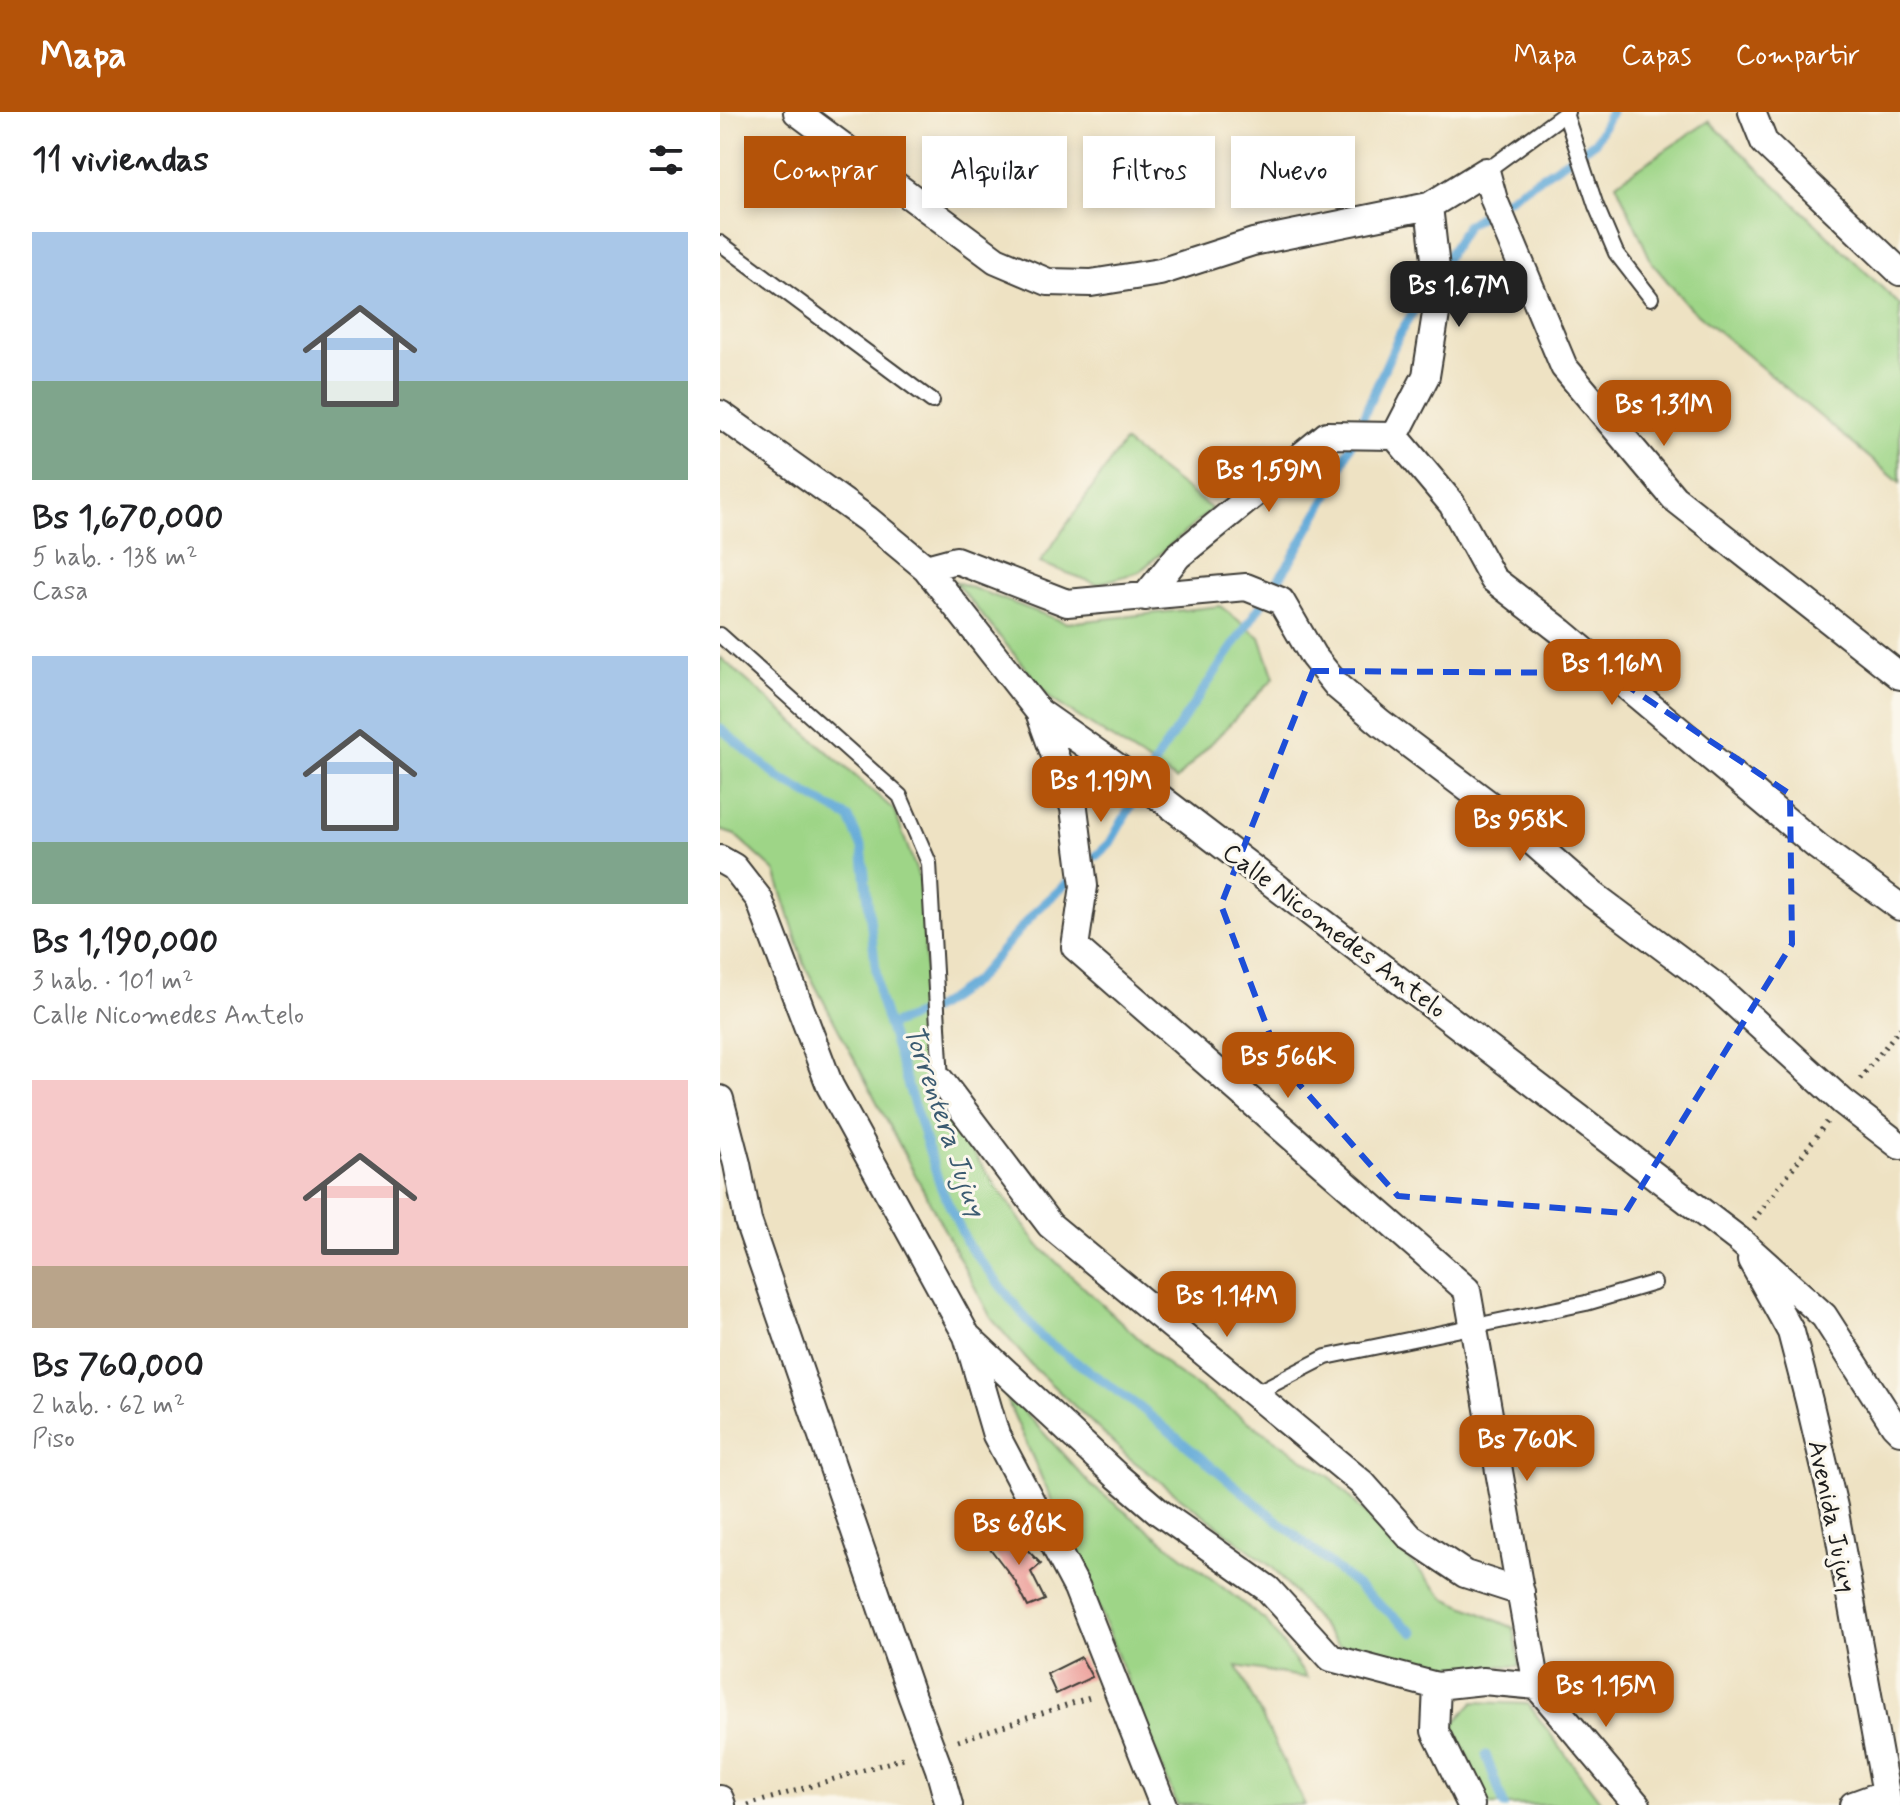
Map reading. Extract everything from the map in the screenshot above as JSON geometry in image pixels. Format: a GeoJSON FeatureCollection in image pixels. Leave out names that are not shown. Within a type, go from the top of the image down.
{"type":"FeatureCollection","features":[{"type":"Feature","properties":{"kind":"street"},"geometry":{"type":"LineString","coordinates":[[797,112],[996,260],[1048,282],[1091,283],[1160,272],[1253,242],[1429,206],[1486,171],[1494,200],[1564,367],[1674,498],[1900,676]]}},
{"type":"Feature","properties":{"kind":"street"},"geometry":{"type":"LineString","coordinates":[[1752,112],[1764,142],[1900,272]]}},
{"type":"Feature","properties":{"kind":"street"},"geometry":{"type":"LineString","coordinates":[[1395,436],[1426,376],[1439,295],[1429,206]]}},
{"type":"Feature","properties":{"kind":"street","name":"Calle Nicomedes Antelo"},"geometry":{"type":"LineString","coordinates":[[720,414],[867,519],[926,568],[1039,712],[1150,790],[1739,1240],[1824,1316],[1900,1431]]}},
{"type":"Feature","properties":{"kind":"street"},"geometry":{"type":"LineString","coordinates":[[1145,597],[1178,556],[1327,435],[1395,436],[1452,504],[1493,579],[1562,632],[1818,847],[1900,907]]}},
{"type":"Feature","properties":{"kind":"street"},"geometry":{"type":"LineString","coordinates":[[926,568],[956,560],[1067,603],[1246,587],[1281,601],[1296,631],[1338,687],[1494,808],[1592,894],[1718,988],[1843,1102],[1900,1146]]}},
{"type":"Feature","properties":{"kind":"street"},"geometry":{"type":"LineString","coordinates":[[1039,712],[1074,808],[1084,886],[1075,947],[1467,1290],[1537,1686],[1637,1805]]}},
{"type":"Feature","properties":{"kind":"street"},"geometry":{"type":"LineString","coordinates":[[720,859],[734,867],[759,899],[830,1086],[967,1336],[996,1435],[1077,1588],[1163,1805]]}},
{"type":"Feature","properties":{"kind":"street"},"geometry":{"type":"LineString","coordinates":[[941,1081],[1050,1225],[1362,1483],[1410,1537],[1465,1574],[1521,1592]]}},
{"type":"Feature","properties":{"kind":"street"},"geometry":{"type":"LineString","coordinates":[[720,1099],[748,1221],[949,1805]]}},
{"type":"Feature","properties":{"kind":"street","name":"Avenida Jujuy"},"geometry":{"type":"LineString","coordinates":[[1739,1240],[1791,1332],[1834,1507],[1887,1799]]}},
{"type":"Feature","properties":{"kind":"street"},"geometry":{"type":"LineString","coordinates":[[967,1336],[1149,1503],[1268,1589],[1331,1658],[1437,1686],[1483,1681],[1537,1686]]}},
{"type":"Feature","properties":{"kind":"street"},"geometry":{"type":"LineString","coordinates":[[1437,1686],[1435,1731],[1471,1805]]}},
{"type":"Feature","properties":{"kind":"street"},"geometry":{"type":"LineString","coordinates":[[720,1799],[722,1805]]}},
{"type":"Feature","properties":{"kind":"street"},"geometry":{"type":"LineString","coordinates":[[1853,1805],[1887,1799]]}},
{"type":"Feature","properties":{"kind":"lane"},"geometry":{"type":"LineString","coordinates":[[1486,171],[1566,113],[1596,206],[1616,253],[1651,298]]}},
{"type":"Feature","properties":{"kind":"lane"},"geometry":{"type":"LineString","coordinates":[[720,243],[932,401]]}},
{"type":"Feature","properties":{"kind":"lane"},"geometry":{"type":"LineString","coordinates":[[720,635],[900,796],[929,863],[941,1081]]}},
{"type":"Feature","properties":{"kind":"lane"},"geometry":{"type":"LineString","coordinates":[[1254,1394],[1326,1357],[1586,1303],[1654,1283]]}},
{"type":"Feature","properties":{"kind":"path"},"geometry":{"type":"LineString","coordinates":[[1739,1240],[1900,1028]]}},
{"type":"Feature","properties":{"kind":"highlighted area"},"geometry":{"type":"Polygon","coordinates":[[[1313,671],[1608,673],[1790,794],[1792,944],[1625,1213],[1398,1196],[1281,1064],[1221,905],[1313,671]]]}},
{"type":"Feature","properties":{"kind":"green space"},"geometry":{"type":"Polygon","coordinates":[[[1709,121],[1900,305],[1900,483],[1689,307],[1652,263],[1616,183],[1709,121]]]}},
{"type":"Feature","properties":{"kind":"green space"},"geometry":{"type":"Polygon","coordinates":[[[1124,442],[1212,509],[1139,572],[1097,584],[1040,563],[1124,442]]]}},
{"type":"Feature","properties":{"kind":"green space"},"geometry":{"type":"Polygon","coordinates":[[[954,581],[1067,623],[1220,606],[1260,637],[1274,678],[1176,780],[1051,699],[954,581]]]}},
{"type":"Feature","properties":{"kind":"green space"},"geometry":{"type":"Polygon","coordinates":[[[720,657],[894,810],[921,883],[933,1096],[1038,1245],[1174,1371],[1333,1479],[1445,1598],[1514,1628],[1520,1666],[1416,1666],[1338,1645],[1273,1568],[1128,1457],[1032,1366],[991,1318],[805,966],[775,871],[735,835],[720,830],[720,657]]]}},
{"type":"Feature","properties":{"kind":"green space"},"geometry":{"type":"Polygon","coordinates":[[[1001,1386],[1092,1486],[1266,1621],[1307,1678],[1237,1666],[1305,1805],[1177,1805],[1092,1592],[1001,1386]]]}},
{"type":"Feature","properties":{"kind":"green space"},"geometry":{"type":"Polygon","coordinates":[[[1474,1702],[1528,1704],[1603,1805],[1488,1805],[1453,1724],[1474,1702]]]}},
{"type":"Feature","properties":{"kind":"building"},"geometry":{"type":"Polygon","coordinates":[[[1009,1531],[1041,1564],[1031,1572],[1045,1600],[1028,1607],[1015,1581],[989,1547],[1009,1531]]]}},
{"type":"Feature","properties":{"kind":"building"},"geometry":{"type":"Polygon","coordinates":[[[1081,1657],[1092,1677],[1056,1694],[1047,1674],[1081,1657]]]}},
{"type":"Feature","properties":{"kind":"waterway"},"geometry":{"type":"LineString","coordinates":[[1443,264],[1467,225],[1595,142],[1611,112]]}},
{"type":"Feature","properties":{"kind":"waterway"},"geometry":{"type":"LineString","coordinates":[[1096,856],[1110,843],[1160,754],[1290,562],[1331,490],[1400,333],[1431,283]]}},
{"type":"Feature","properties":{"kind":"waterway","name":"Torrentera Jujuy"},"geometry":{"type":"LineString","coordinates":[[720,728],[778,777],[849,818],[862,848],[879,997],[941,1188],[968,1245],[1041,1337],[1141,1408],[1414,1633]]}},
{"type":"Feature","properties":{"kind":"waterway"},"geometry":{"type":"LineString","coordinates":[[888,1026],[937,1007],[976,980],[1035,912],[1067,883]]}},
{"type":"Feature","properties":{"kind":"waterway","name":"Torrentera Jujuy"},"geometry":{"type":"LineString","coordinates":[[1486,1755],[1504,1805]]}}]}
